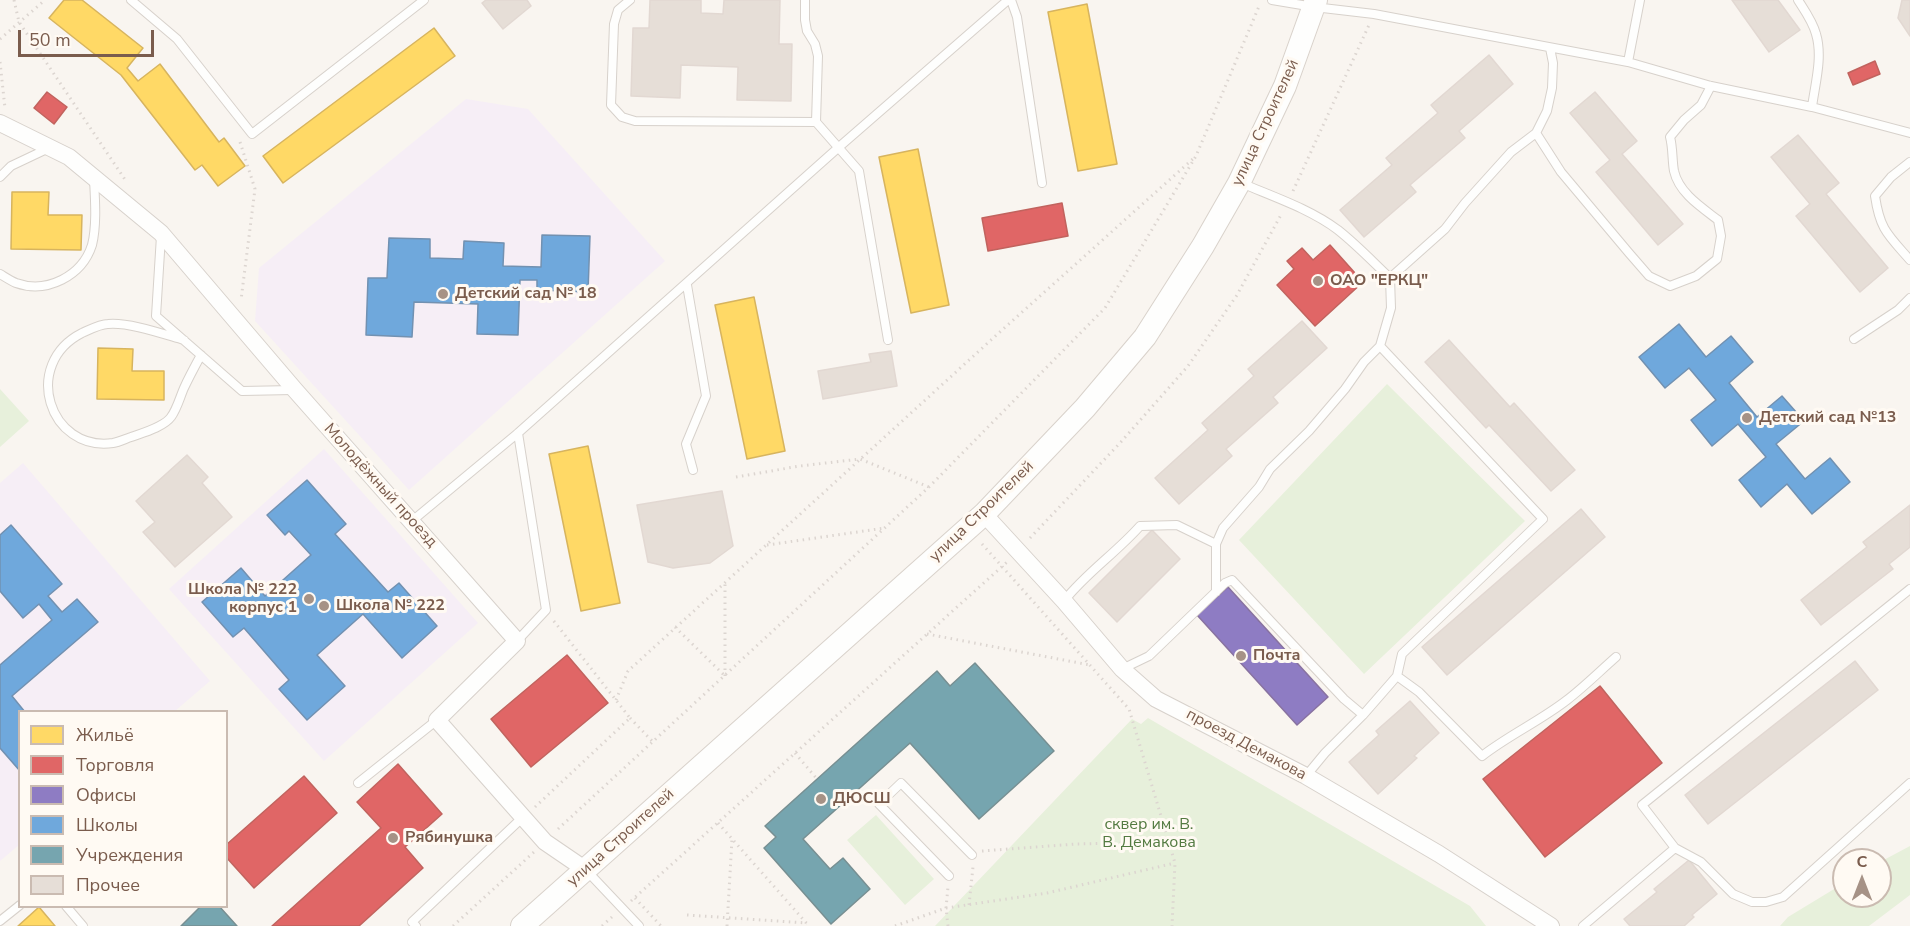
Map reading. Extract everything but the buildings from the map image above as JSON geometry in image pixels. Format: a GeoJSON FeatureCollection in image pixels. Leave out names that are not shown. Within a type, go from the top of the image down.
{"type":"FeatureCollection","features":[{"type":"Feature","properties":{"kind":"street","name":"улица Строителей"},"geometry":{"type":"LineString","coordinates":[[522,926],[984,514],[1085,408],[1145,338],[1203,246],[1239,183],[1286,86],[1315,4]]}},
{"type":"Feature","properties":{"kind":"street","name":"Молодёжный проезд"},"geometry":{"type":"LineString","coordinates":[[3,124],[69,157],[161,233],[295,390],[517,641]]}},
{"type":"Feature","properties":{"kind":"street","name":"проезд Демакова"},"geometry":{"type":"LineString","coordinates":[[984,514],[1064,601],[1122,669],[1156,699],[1306,776],[1439,854],[1551,926]]}},
{"type":"Feature","properties":{"kind":"street"},"geometry":{"type":"LineString","coordinates":[[517,641],[437,720],[545,842],[586,870]]}},
{"type":"Feature","properties":{"kind":"lane"},"geometry":{"type":"LineString","coordinates":[[131,0],[177,39],[252,134],[424,0]]}},
{"type":"Feature","properties":{"kind":"lane"},"geometry":{"type":"LineString","coordinates":[[630,0],[618,10],[614,24],[611,105],[622,117],[635,122],[816,122]]}},
{"type":"Feature","properties":{"kind":"lane"},"geometry":{"type":"LineString","coordinates":[[805,0],[807,31],[815,44],[818,56],[816,122],[859,171],[888,340]]}},
{"type":"Feature","properties":{"kind":"lane"},"geometry":{"type":"LineString","coordinates":[[412,521],[518,433],[687,285],[839,147],[1010,0],[1017,17],[1042,183]]}},
{"type":"Feature","properties":{"kind":"lane"},"geometry":{"type":"LineString","coordinates":[[1272,0],[1315,4],[1374,14],[1628,62],[1711,86],[1812,106],[1910,133]]}},
{"type":"Feature","properties":{"kind":"lane"},"geometry":{"type":"LineString","coordinates":[[1628,62],[1640,0]]}},
{"type":"Feature","properties":{"kind":"lane"},"geometry":{"type":"LineString","coordinates":[[1798,0],[1817,36],[1819,55],[1812,106]]}},
{"type":"Feature","properties":{"kind":"lane"},"geometry":{"type":"LineString","coordinates":[[1390,278],[1445,230],[1465,203],[1511,152],[1536,133],[1547,111],[1552,88],[1553,63],[1550,48]]}},
{"type":"Feature","properties":{"kind":"lane"},"geometry":{"type":"LineString","coordinates":[[1536,133],[1561,172],[1649,276],[1670,286],[1696,276],[1717,259],[1721,236],[1718,220],[1698,204],[1678,183],[1670,137],[1701,105],[1711,86]]}},
{"type":"Feature","properties":{"kind":"lane"},"geometry":{"type":"LineString","coordinates":[[0,177],[11,166],[49,148]]}},
{"type":"Feature","properties":{"kind":"lane"},"geometry":{"type":"LineString","coordinates":[[1910,162],[1891,177],[1875,196],[1878,214],[1885,232],[1910,260]]}},
{"type":"Feature","properties":{"kind":"lane"},"geometry":{"type":"LineString","coordinates":[[0,274],[15,283],[34,287],[54,284],[71,275],[84,261],[92,244],[96,211],[94,178]]}},
{"type":"Feature","properties":{"kind":"lane"},"geometry":{"type":"LineString","coordinates":[[1216,592],[1216,544],[1223,528],[1259,487],[1270,469],[1309,432],[1364,362],[1380,346],[1391,308],[1390,278],[1337,229],[1316,216],[1239,183]]}},
{"type":"Feature","properties":{"kind":"lane"},"geometry":{"type":"LineString","coordinates":[[161,233],[156,316],[242,391],[295,390]]}},
{"type":"Feature","properties":{"kind":"lane"},"geometry":{"type":"LineString","coordinates":[[687,285],[706,396],[686,444],[693,470]]}},
{"type":"Feature","properties":{"kind":"lane"},"geometry":{"type":"LineString","coordinates":[[1854,339],[1898,310],[1910,298]]}},
{"type":"Feature","properties":{"kind":"lane"},"geometry":{"type":"LineString","coordinates":[[184,340],[143,328],[107,324],[87,330],[71,339],[57,352],[49,369],[47,388],[51,407],[61,424],[76,436],[94,442],[113,443],[151,431],[171,418],[201,356]]}},
{"type":"Feature","properties":{"kind":"lane"},"geometry":{"type":"LineString","coordinates":[[1306,776],[1324,753],[1363,715],[1396,676],[1402,654],[1543,519],[1380,346]]}},
{"type":"Feature","properties":{"kind":"lane"},"geometry":{"type":"LineString","coordinates":[[517,641],[546,610],[518,433]]}},
{"type":"Feature","properties":{"kind":"lane"},"geometry":{"type":"LineString","coordinates":[[1064,601],[1076,586],[1125,543],[1140,526],[1177,525],[1216,544]]}},
{"type":"Feature","properties":{"kind":"lane"},"geometry":{"type":"LineString","coordinates":[[1122,669],[1149,656],[1225,583],[1232,580],[1344,699],[1363,715]]}},
{"type":"Feature","properties":{"kind":"lane"},"geometry":{"type":"LineString","coordinates":[[1910,589],[1642,805],[1675,848],[1701,862],[1733,894],[1752,902],[1766,902],[1783,897],[1910,783]]}},
{"type":"Feature","properties":{"kind":"lane"},"geometry":{"type":"LineString","coordinates":[[1396,676],[1419,692],[1482,756],[1567,700],[1616,657]]}},
{"type":"Feature","properties":{"kind":"lane"},"geometry":{"type":"LineString","coordinates":[[358,783],[437,720]]}},
{"type":"Feature","properties":{"kind":"lane"},"geometry":{"type":"LineString","coordinates":[[950,876],[879,804],[901,783],[974,857]]}},
{"type":"Feature","properties":{"kind":"lane"},"geometry":{"type":"LineString","coordinates":[[416,926],[412,922],[522,818]]}},
{"type":"Feature","properties":{"kind":"lane"},"geometry":{"type":"LineString","coordinates":[[1582,926],[1675,848]]}},
{"type":"Feature","properties":{"kind":"lane"},"geometry":{"type":"LineString","coordinates":[[586,870],[639,926]]}},
{"type":"Feature","properties":{"kind":"lane"},"geometry":{"type":"LineString","coordinates":[[0,921],[18,907]]}},
{"type":"Feature","properties":{"kind":"lane"},"geometry":{"type":"LineString","coordinates":[[68,908],[83,926]]}},
{"type":"Feature","properties":{"kind":"path"},"geometry":{"type":"LineString","coordinates":[[14,0],[19,22],[129,185]]}},
{"type":"Feature","properties":{"kind":"path"},"geometry":{"type":"LineString","coordinates":[[0,39],[45,0]]}},
{"type":"Feature","properties":{"kind":"path"},"geometry":{"type":"LineString","coordinates":[[453,926],[929,487],[1105,308],[1197,156],[1261,0]]}},
{"type":"Feature","properties":{"kind":"path"},"geometry":{"type":"LineString","coordinates":[[623,908],[1017,552],[1120,443],[1188,366],[1236,295],[1287,203],[1374,14]]}},
{"type":"Feature","properties":{"kind":"path"},"geometry":{"type":"LineString","coordinates":[[0,62],[3,124]]}},
{"type":"Feature","properties":{"kind":"path"},"geometry":{"type":"LineString","coordinates":[[238,135],[255,189],[238,322]]}},
{"type":"Feature","properties":{"kind":"path"},"geometry":{"type":"LineString","coordinates":[[616,700],[628,671],[1197,156]]}},
{"type":"Feature","properties":{"kind":"path"},"geometry":{"type":"LineString","coordinates":[[736,477],[860,459],[929,487]]}},
{"type":"Feature","properties":{"kind":"path"},"geometry":{"type":"LineString","coordinates":[[765,546],[886,527]]}},
{"type":"Feature","properties":{"kind":"path"},"geometry":{"type":"LineString","coordinates":[[977,538],[1129,709],[1175,863],[1172,926]]}},
{"type":"Feature","properties":{"kind":"path"},"geometry":{"type":"LineString","coordinates":[[725,582],[725,676]]}},
{"type":"Feature","properties":{"kind":"path"},"geometry":{"type":"LineString","coordinates":[[546,610],[630,718],[653,742]]}},
{"type":"Feature","properties":{"kind":"path"},"geometry":{"type":"LineString","coordinates":[[675,627],[725,676]]}},
{"type":"Feature","properties":{"kind":"path"},"geometry":{"type":"LineString","coordinates":[[927,634],[1090,665]]}},
{"type":"Feature","properties":{"kind":"path"},"geometry":{"type":"LineString","coordinates":[[522,818],[630,718]]}},
{"type":"Feature","properties":{"kind":"path"},"geometry":{"type":"LineString","coordinates":[[795,753],[817,779]]}},
{"type":"Feature","properties":{"kind":"path"},"geometry":{"type":"LineString","coordinates":[[718,822],[808,925]]}},
{"type":"Feature","properties":{"kind":"path"},"geometry":{"type":"LineString","coordinates":[[727,926],[732,839]]}},
{"type":"Feature","properties":{"kind":"path"},"geometry":{"type":"LineString","coordinates":[[969,905],[974,857],[988,849],[1169,842]]}},
{"type":"Feature","properties":{"kind":"path"},"geometry":{"type":"LineString","coordinates":[[896,926],[946,908],[1047,893],[1175,863]]}},
{"type":"Feature","properties":{"kind":"path"},"geometry":{"type":"LineString","coordinates":[[948,926],[946,908],[950,876]]}},
{"type":"Feature","properties":{"kind":"path"},"geometry":{"type":"LineString","coordinates":[[634,898],[661,926]]}},
{"type":"Feature","properties":{"kind":"path"},"geometry":{"type":"LineString","coordinates":[[687,915],[808,925]]}},
{"type":"Feature","properties":{"kind":"shaded area","name":"Детский сад № 18"},"geometry":{"type":"Polygon","coordinates":[[[466,99],[528,109],[665,261],[409,490],[255,321],[259,268],[466,99]]]}},
{"type":"Feature","properties":{"kind":"shaded area","name":"Школа № 222"},"geometry":{"type":"Polygon","coordinates":[[[324,449],[478,623],[324,761],[169,589],[324,449]]]}},
{"type":"Feature","properties":{"kind":"shaded area"},"geometry":{"type":"Polygon","coordinates":[[[23,463],[210,681],[176,710],[18,710],[18,846],[0,861],[0,483],[23,463]]]}},
{"type":"Feature","properties":{"kind":"green space"},"geometry":{"type":"Polygon","coordinates":[[[1387,384],[1525,521],[1364,674],[1239,540],[1387,384]]]}},
{"type":"Feature","properties":{"kind":"green space"},"geometry":{"type":"Polygon","coordinates":[[[0,389],[29,421],[0,447],[0,389]]]}},
{"type":"Feature","properties":{"kind":"green space","name":"сквер им. В. В. Демакова"},"geometry":{"type":"Polygon","coordinates":[[[1148,718],[1470,906],[1486,926],[935,926],[1132,719],[1141,724],[1148,718]]]}},
{"type":"Feature","properties":{"kind":"green space"},"geometry":{"type":"Polygon","coordinates":[[[876,815],[934,879],[905,905],[847,840],[876,815]]]}},
{"type":"Feature","properties":{"kind":"green space"},"geometry":{"type":"Polygon","coordinates":[[[1910,846],[1910,895],[1869,926],[1780,926],[1788,917],[1832,890],[1832,908],[1892,908],[1892,856],[1910,846]]]}},
{"type":"Feature","properties":{"kind":"place","name":"ОАО \"ЕРКЦ\""},"geometry":{"type":"Point","coordinates":[1318,281]}},
{"type":"Feature","properties":{"kind":"place","name":"Детский сад № 18"},"geometry":{"type":"Point","coordinates":[443,294]}},
{"type":"Feature","properties":{"kind":"place","name":"Детский сад №13"},"geometry":{"type":"Point","coordinates":[1747,418]}},
{"type":"Feature","properties":{"kind":"place","name":"Школа № 222 корпус 1"},"geometry":{"type":"Point","coordinates":[309,599]}},
{"type":"Feature","properties":{"kind":"place","name":"Школа № 222"},"geometry":{"type":"Point","coordinates":[324,606]}},
{"type":"Feature","properties":{"kind":"place","name":"Почта"},"geometry":{"type":"Point","coordinates":[1241,656]}},
{"type":"Feature","properties":{"kind":"place","name":"ДЮСШ"},"geometry":{"type":"Point","coordinates":[821,799]}},
{"type":"Feature","properties":{"kind":"place","name":"Рябинушка"},"geometry":{"type":"Point","coordinates":[393,838]}}]}
